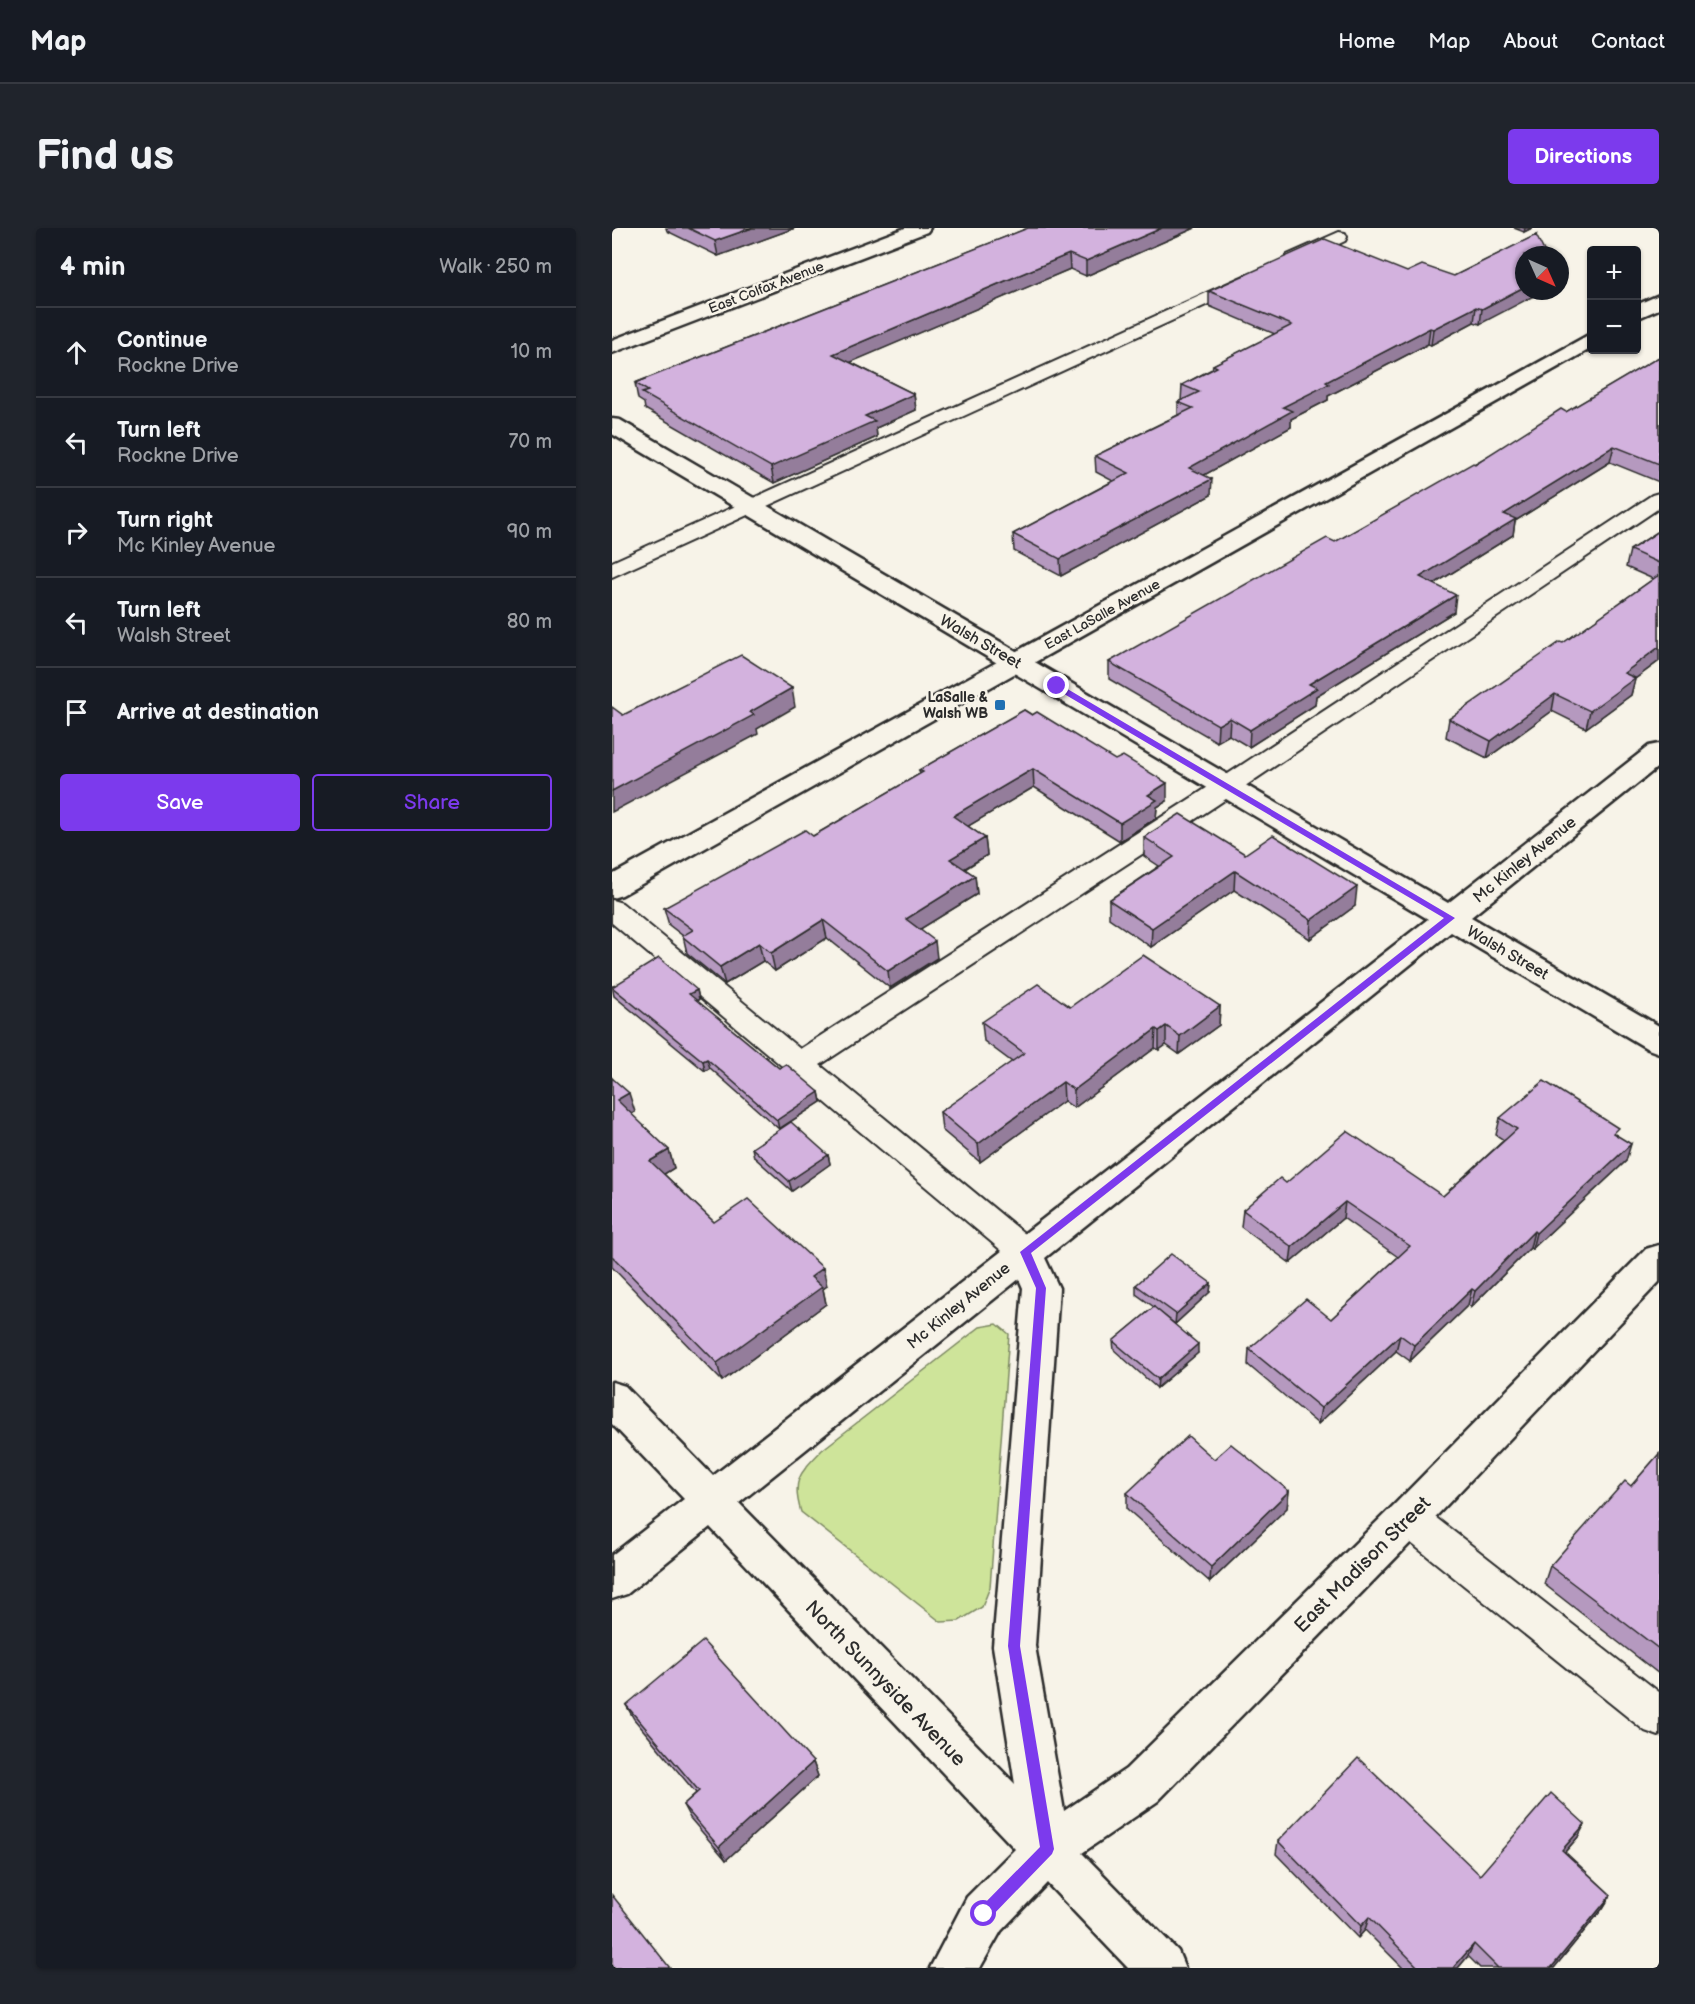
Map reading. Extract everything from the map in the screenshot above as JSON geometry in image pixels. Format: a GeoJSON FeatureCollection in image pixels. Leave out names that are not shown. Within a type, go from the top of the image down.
{"type":"FeatureCollection","features":[{"type":"Feature","properties":{"kind":"street","name":"East Colfax Avenue"},"geometry":{"type":"LineString","coordinates":[[612,347],[921,228]]}},
{"type":"Feature","properties":{"kind":"street"},"geometry":{"type":"LineString","coordinates":[[1641,310],[1659,301]]}},
{"type":"Feature","properties":{"kind":"street","name":"East LaSalle Avenue"},"geometry":{"type":"LineString","coordinates":[[612,888],[1587,342]]}},
{"type":"Feature","properties":{"kind":"street","name":"Walsh Street"},"geometry":{"type":"LineString","coordinates":[[612,425],[1659,1041]]}},
{"type":"Feature","properties":{"kind":"street","name":"Mc Kinley Avenue"},"geometry":{"type":"LineString","coordinates":[[612,1580],[1659,752]]}},
{"type":"Feature","properties":{"kind":"street"},"geometry":{"type":"LineString","coordinates":[[1025,1252],[1041,1288],[1014,1646],[1048,1849]]}},
{"type":"Feature","properties":{"kind":"street","name":"East Madison Street"},"geometry":{"type":"LineString","coordinates":[[954,1968],[984,1914],[1048,1849],[1142,1785],[1408,1518],[1659,1259]]}},
{"type":"Feature","properties":{"kind":"street","name":"North Sunnyside Avenue"},"geometry":{"type":"LineString","coordinates":[[612,1398],[1161,1968]]}},
{"type":"Feature","properties":{"kind":"lane"},"geometry":{"type":"LineString","coordinates":[[612,570],[1339,237]]}},
{"type":"Feature","properties":{"kind":"lane"},"geometry":{"type":"LineString","coordinates":[[798,1065],[1227,786],[1659,499]]}},
{"type":"Feature","properties":{"kind":"lane"},"geometry":{"type":"LineString","coordinates":[[612,909],[1025,1252]]}},
{"type":"Feature","properties":{"kind":"lane"},"geometry":{"type":"LineString","coordinates":[[1408,1518],[1659,1717]]}},
{"type":"Feature","properties":{"kind":"green space"},"geometry":{"type":"Polygon","coordinates":[[[997,1324],[1009,1334],[990,1587],[982,1607],[959,1621],[941,1622],[801,1512],[797,1484],[803,1471],[822,1450],[980,1327],[997,1324]]]}},
{"type":"Feature","properties":{"kind":"building"},"geometry":{"type":"Polygon","coordinates":[[[688,228],[752,228],[715,241],[688,228]]]}},
{"type":"Feature","properties":{"kind":"building"},"geometry":{"type":"Polygon","coordinates":[[[1028,228],[1162,228],[1086,261],[1069,254],[833,354],[914,394],[865,416],[875,421],[771,467],[642,393],[648,391],[635,383],[1028,228]]]}},
{"type":"Feature","properties":{"kind":"building"},"geometry":{"type":"Polygon","coordinates":[[[1536,235],[1542,246],[1515,246],[1515,292],[1482,309],[1476,307],[1433,329],[1430,328],[1326,382],[1329,384],[1283,407],[1292,411],[1189,468],[1212,479],[1060,559],[1013,534],[1129,473],[1095,456],[1193,408],[1178,402],[1199,392],[1182,385],[1217,367],[1213,365],[1292,325],[1209,291],[1325,239],[1407,272],[1422,265],[1454,276],[1536,235]]]}},
{"type":"Feature","properties":{"kind":"building"},"geometry":{"type":"Polygon","coordinates":[[[1659,357],[1659,464],[1614,446],[1504,514],[1516,519],[1420,577],[1456,595],[1309,684],[1317,688],[1250,730],[1230,718],[1218,725],[1109,662],[1327,538],[1335,542],[1473,463],[1475,464],[1561,409],[1566,412],[1659,357]]]}},
{"type":"Feature","properties":{"kind":"building"},"geometry":{"type":"Polygon","coordinates":[[[1659,531],[1659,563],[1630,550],[1659,531]]]}},
{"type":"Feature","properties":{"kind":"building"},"geometry":{"type":"Polygon","coordinates":[[[1659,575],[1659,647],[1624,673],[1635,678],[1590,711],[1555,694],[1491,741],[1449,719],[1560,642],[1563,643],[1659,575]]]}},
{"type":"Feature","properties":{"kind":"building"},"geometry":{"type":"Polygon","coordinates":[[[741,655],[792,688],[750,712],[754,715],[612,791],[612,707],[623,715],[741,655]]]}},
{"type":"Feature","properties":{"kind":"building"},"geometry":{"type":"Polygon","coordinates":[[[1024,710],[1032,715],[1037,712],[1115,760],[1123,756],[1167,783],[1148,795],[1157,800],[1120,823],[1033,769],[953,816],[985,838],[950,859],[975,876],[906,919],[935,941],[888,971],[823,920],[771,953],[759,943],[720,967],[682,936],[693,930],[664,908],[805,830],[813,836],[923,772],[919,770],[1024,710]]]}},
{"type":"Feature","properties":{"kind":"building"},"geometry":{"type":"Polygon","coordinates":[[[1180,814],[1245,854],[1273,835],[1357,887],[1311,920],[1235,871],[1152,928],[1109,900],[1174,857],[1144,837],[1180,814]]]}},
{"type":"Feature","properties":{"kind":"building"},"geometry":{"type":"Polygon","coordinates":[[[1143,955],[1220,1006],[1180,1036],[1166,1026],[1159,1031],[1156,1029],[1074,1090],[1063,1082],[978,1144],[940,1112],[1024,1053],[982,1022],[1038,984],[1070,1007],[1143,955]]]}},
{"type":"Feature","properties":{"kind":"building"},"geometry":{"type":"Polygon","coordinates":[[[659,958],[697,990],[689,994],[779,1068],[786,1064],[819,1092],[777,1120],[707,1059],[703,1061],[612,987],[659,958]]]}},
{"type":"Feature","properties":{"kind":"building"},"geometry":{"type":"Polygon","coordinates":[[[612,1078],[629,1093],[617,1100],[669,1150],[650,1161],[714,1222],[748,1199],[823,1268],[811,1277],[822,1287],[717,1363],[612,1256],[612,1078]]]}},
{"type":"Feature","properties":{"kind":"building"},"geometry":{"type":"Polygon","coordinates":[[[1544,1081],[1618,1128],[1613,1133],[1631,1144],[1536,1233],[1534,1231],[1475,1291],[1472,1289],[1414,1345],[1400,1335],[1321,1408],[1249,1349],[1306,1299],[1331,1319],[1410,1246],[1345,1202],[1292,1247],[1243,1210],[1280,1178],[1286,1183],[1347,1131],[1443,1196],[1517,1129],[1500,1118],[1544,1081]]]}},
{"type":"Feature","properties":{"kind":"building"},"geometry":{"type":"Polygon","coordinates":[[[791,1122],[828,1155],[789,1181],[752,1148],[791,1122]]]}},
{"type":"Feature","properties":{"kind":"building"},"geometry":{"type":"Polygon","coordinates":[[[1171,1254],[1211,1283],[1176,1314],[1136,1285],[1171,1254]]]}},
{"type":"Feature","properties":{"kind":"building"},"geometry":{"type":"Polygon","coordinates":[[[1154,1307],[1198,1344],[1158,1379],[1113,1341],[1154,1307]]]}},
{"type":"Feature","properties":{"kind":"building"},"geometry":{"type":"Polygon","coordinates":[[[1188,1436],[1214,1459],[1231,1444],[1289,1491],[1211,1567],[1127,1493],[1188,1436]]]}},
{"type":"Feature","properties":{"kind":"building"},"geometry":{"type":"Polygon","coordinates":[[[1659,1454],[1659,1649],[1550,1566],[1625,1481],[1631,1486],[1659,1454]]]}},
{"type":"Feature","properties":{"kind":"building"},"geometry":{"type":"Polygon","coordinates":[[[703,1641],[813,1762],[719,1847],[683,1805],[699,1791],[626,1705],[703,1641]]]}},
{"type":"Feature","properties":{"kind":"building"},"geometry":{"type":"Polygon","coordinates":[[[1358,1758],[1480,1875],[1551,1793],[1585,1824],[1562,1850],[1611,1895],[1551,1968],[1498,1968],[1474,1944],[1453,1968],[1419,1968],[1369,1917],[1361,1926],[1278,1841],[1358,1758]]]}},
{"type":"Feature","properties":{"kind":"building"},"geometry":{"type":"Polygon","coordinates":[[[612,1895],[670,1968],[612,1968],[612,1895]]]}},
{"type":"Feature","properties":{"kind":"place","name":"LaSalle & Walsh WB"},"geometry":{"type":"Point","coordinates":[1000,705]}},
{"type":"Feature","properties":{"kind":"route"},"geometry":{"type":"LineString","coordinates":[[984,1914],[1048,1849],[1014,1646],[1041,1288],[1025,1252],[1450,918],[1057,686]]}}]}
